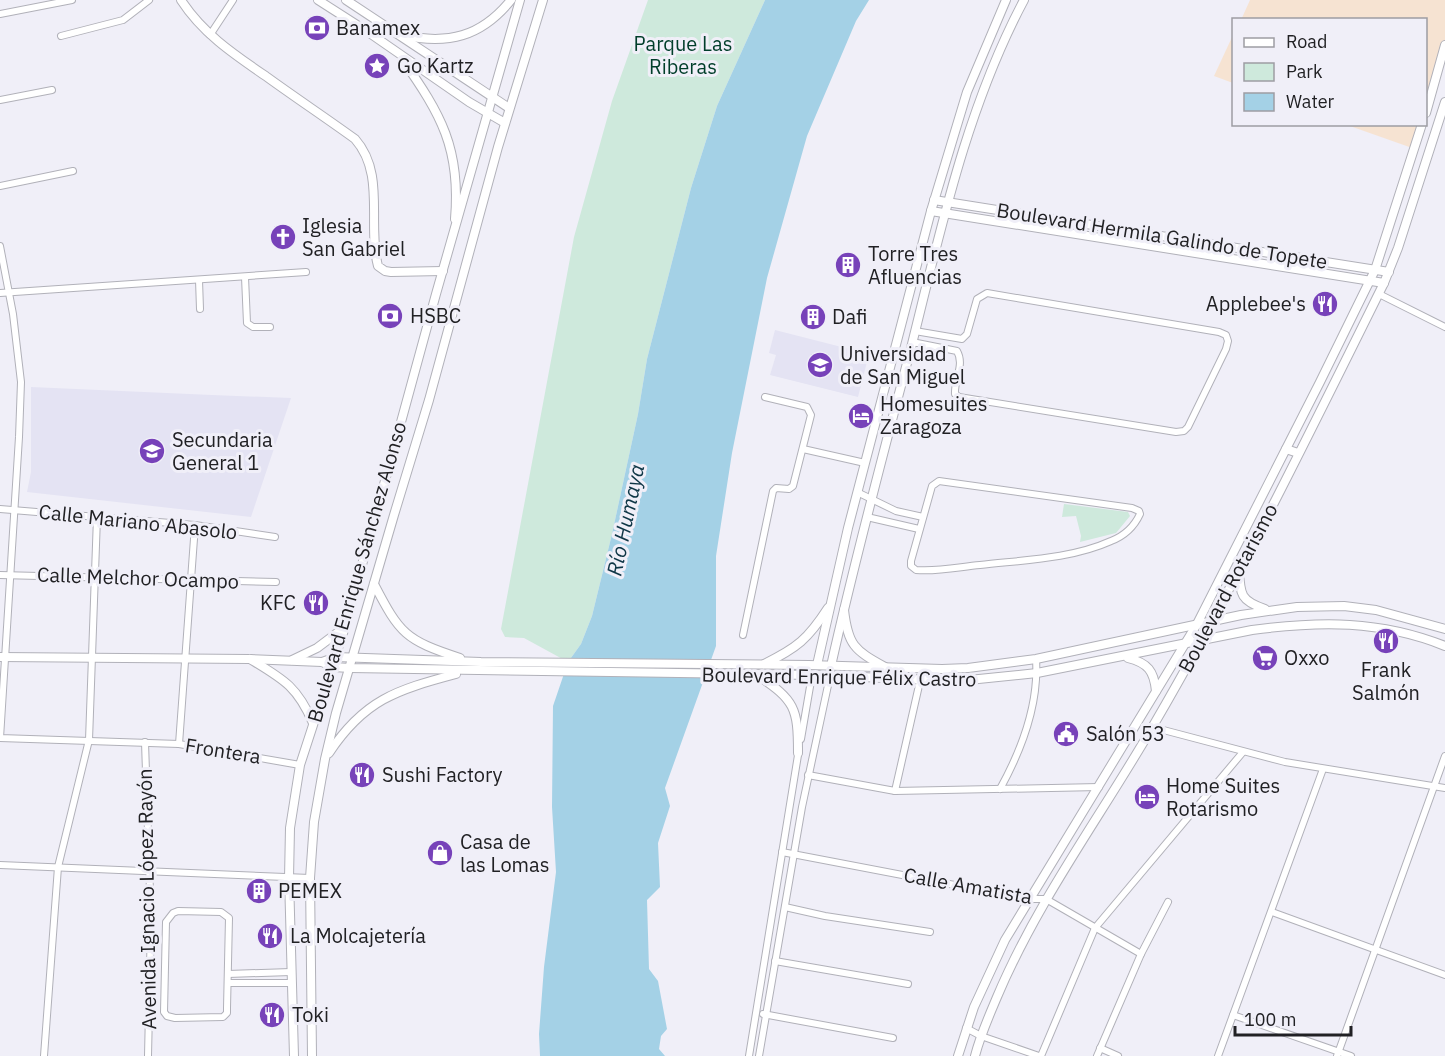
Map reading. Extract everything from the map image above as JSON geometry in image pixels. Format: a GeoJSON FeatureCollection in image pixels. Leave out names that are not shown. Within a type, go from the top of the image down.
{"type":"FeatureCollection","features":[{"type":"Feature","properties":{"kind":"main road"},"geometry":{"type":"LineString","coordinates":[[318,0],[489,115],[505,123]]}},
{"type":"Feature","properties":{"kind":"main road"},"geometry":{"type":"LineString","coordinates":[[346,0],[509,108]]}},
{"type":"Feature","properties":{"kind":"main road"},"geometry":{"type":"LineString","coordinates":[[398,34],[430,39],[461,36],[489,22],[512,0]]}},
{"type":"Feature","properties":{"kind":"main road","name":"Boulevard Enrique Sánchez Alonso"},"geometry":{"type":"LineString","coordinates":[[294,1056],[288,878],[291,818],[300,765],[345,627],[520,0]]}},
{"type":"Feature","properties":{"kind":"main road","name":"Boulevard Enrique Sánchez Alonso"},"geometry":{"type":"LineString","coordinates":[[312,1056],[310,878],[314,822],[325,759],[336,713],[436,377],[509,108],[543,0]]}},
{"type":"Feature","properties":{"kind":"main road"},"geometry":{"type":"LineString","coordinates":[[399,54],[432,104],[446,134],[456,193],[453,235]]}},
{"type":"Feature","properties":{"kind":"main road"},"geometry":{"type":"LineString","coordinates":[[1286,449],[1298,453]]}},
{"type":"Feature","properties":{"kind":"main road"},"geometry":{"type":"LineString","coordinates":[[1239,570],[1243,596],[1252,605],[1269,610]]}},
{"type":"Feature","properties":{"kind":"main road"},"geometry":{"type":"LineString","coordinates":[[374,584],[390,616],[398,627],[411,638],[469,662]]}},
{"type":"Feature","properties":{"kind":"main road","name":"Boulevard Enrique Félix Castro"},"geometry":{"type":"LineString","coordinates":[[333,667],[466,671],[481,667],[733,665],[968,668],[1036,659],[1269,610],[1320,605],[1344,606],[1395,614],[1445,629]]}},
{"type":"Feature","properties":{"kind":"main road"},"geometry":{"type":"LineString","coordinates":[[762,665],[792,650],[807,638],[828,609]]}},
{"type":"Feature","properties":{"kind":"main road"},"geometry":{"type":"LineString","coordinates":[[844,610],[847,632],[852,642],[865,656],[888,668]]}},
{"type":"Feature","properties":{"kind":"main road","name":"Boulevard Enrique Félix Castro"},"geometry":{"type":"LineString","coordinates":[[336,657],[469,662],[481,667],[959,681],[1037,674],[1252,630],[1288,625],[1373,626],[1402,632],[1445,646]]}},
{"type":"Feature","properties":{"kind":"main road"},"geometry":{"type":"LineString","coordinates":[[290,661],[317,648],[345,627]]}},
{"type":"Feature","properties":{"kind":"main road"},"geometry":{"type":"LineString","coordinates":[[3,657],[185,657],[322,662],[336,657]]}},
{"type":"Feature","properties":{"kind":"main road"},"geometry":{"type":"LineString","coordinates":[[1125,657],[1139,660],[1147,665],[1155,679],[1156,691]]}},
{"type":"Feature","properties":{"kind":"main road"},"geometry":{"type":"LineString","coordinates":[[249,659],[273,673],[296,691],[304,702],[313,723]]}},
{"type":"Feature","properties":{"kind":"main road"},"geometry":{"type":"LineString","coordinates":[[322,662],[333,667]]}},
{"type":"Feature","properties":{"kind":"main road"},"geometry":{"type":"LineString","coordinates":[[325,759],[343,731],[375,703],[413,686],[466,671]]}},
{"type":"Feature","properties":{"kind":"main road"},"geometry":{"type":"LineString","coordinates":[[756,675],[777,688],[790,702],[798,722],[798,753]]}},
{"type":"Feature","properties":{"kind":"street"},"geometry":{"type":"LineString","coordinates":[[0,14],[72,0]]}},
{"type":"Feature","properties":{"kind":"street"},"geometry":{"type":"LineString","coordinates":[[61,36],[123,20],[149,0]]}},
{"type":"Feature","properties":{"kind":"street"},"geometry":{"type":"LineString","coordinates":[[181,0],[192,18],[210,35],[247,64],[355,139],[366,155],[373,189],[378,266],[391,272],[443,271]]}},
{"type":"Feature","properties":{"kind":"street"},"geometry":{"type":"LineString","coordinates":[[210,35],[233,0]]}},
{"type":"Feature","properties":{"kind":"street"},"geometry":{"type":"LineString","coordinates":[[817,665],[828,609],[857,492],[931,210],[967,92],[1006,0]]}},
{"type":"Feature","properties":{"kind":"street"},"geometry":{"type":"LineString","coordinates":[[831,666],[915,330],[974,115],[1015,16],[1024,0]]}},
{"type":"Feature","properties":{"kind":"street"},"geometry":{"type":"LineString","coordinates":[[1001,10],[1015,16]]}},
{"type":"Feature","properties":{"kind":"street"},"geometry":{"type":"LineString","coordinates":[[1427,106],[1445,45]]}},
{"type":"Feature","properties":{"kind":"street"},"geometry":{"type":"LineString","coordinates":[[0,99],[52,90]]}},
{"type":"Feature","properties":{"kind":"street","name":"Boulevard Rotarismo"},"geometry":{"type":"LineString","coordinates":[[975,1056],[981,1036],[1009,972],[1046,899],[1152,727],[1213,621],[1379,294],[1389,272],[1445,102]]}},
{"type":"Feature","properties":{"kind":"street","name":"Boulevard Rotarismo"},"geometry":{"type":"LineString","coordinates":[[958,1056],[966,1028],[996,956],[1028,899],[1099,787],[1197,624],[1286,449],[1375,270],[1421,126]]}},
{"type":"Feature","properties":{"kind":"street"},"geometry":{"type":"LineString","coordinates":[[0,186],[74,171]]}},
{"type":"Feature","properties":{"kind":"street","name":"Boulevard Hermila Galindo de Topete"},"geometry":{"type":"LineString","coordinates":[[934,200],[1389,272]]}},
{"type":"Feature","properties":{"kind":"street","name":"Boulevard Hermila Galindo de Topete"},"geometry":{"type":"LineString","coordinates":[[931,210],[1384,283]]}},
{"type":"Feature","properties":{"kind":"street"},"geometry":{"type":"LineString","coordinates":[[0,246],[10,292],[21,382],[0,738]]}},
{"type":"Feature","properties":{"kind":"street"},"geometry":{"type":"LineString","coordinates":[[0,292],[306,272]]}},
{"type":"Feature","properties":{"kind":"street"},"geometry":{"type":"LineString","coordinates":[[245,277],[247,323],[253,327],[270,327]]}},
{"type":"Feature","properties":{"kind":"street"},"geometry":{"type":"LineString","coordinates":[[199,280],[200,309]]}},
{"type":"Feature","properties":{"kind":"street"},"geometry":{"type":"LineString","coordinates":[[912,342],[957,351],[961,363],[954,387],[955,394],[959,397],[1179,432],[1188,427],[1228,341],[1226,335],[1219,332],[987,293],[977,299],[968,329],[962,339],[915,330]]}},
{"type":"Feature","properties":{"kind":"street"},"geometry":{"type":"LineString","coordinates":[[1379,294],[1445,327]]}},
{"type":"Feature","properties":{"kind":"street"},"geometry":{"type":"LineString","coordinates":[[743,635],[773,491],[776,488],[789,489],[793,486],[811,416],[809,409],[765,398]]}},
{"type":"Feature","properties":{"kind":"street"},"geometry":{"type":"LineString","coordinates":[[803,448],[865,463]]}},
{"type":"Feature","properties":{"kind":"street"},"geometry":{"type":"LineString","coordinates":[[939,481],[1132,508],[1140,514],[1136,523],[1124,535],[1093,548],[1038,558],[921,570],[913,569],[911,566],[923,517],[932,486],[939,481]]}},
{"type":"Feature","properties":{"kind":"street"},"geometry":{"type":"LineString","coordinates":[[857,492],[896,511],[923,517]]}},
{"type":"Feature","properties":{"kind":"street","name":"Calle Mariano Abasolo"},"geometry":{"type":"LineString","coordinates":[[0,508],[195,525],[275,537]]}},
{"type":"Feature","properties":{"kind":"street"},"geometry":{"type":"LineString","coordinates":[[893,523],[896,511]]}},
{"type":"Feature","properties":{"kind":"street"},"geometry":{"type":"LineString","coordinates":[[44,1056],[58,867],[89,740],[97,517]]}},
{"type":"Feature","properties":{"kind":"street"},"geometry":{"type":"LineString","coordinates":[[867,517],[919,529]]}},
{"type":"Feature","properties":{"kind":"street"},"geometry":{"type":"LineString","coordinates":[[179,744],[195,525]]}},
{"type":"Feature","properties":{"kind":"street","name":"Calle Melchor Ocampo"},"geometry":{"type":"LineString","coordinates":[[0,575],[276,582]]}},
{"type":"Feature","properties":{"kind":"street"},"geometry":{"type":"LineString","coordinates":[[1000,789],[1018,754],[1037,674],[1036,659]]}},
{"type":"Feature","properties":{"kind":"street"},"geometry":{"type":"LineString","coordinates":[[749,1056],[812,675]]}},
{"type":"Feature","properties":{"kind":"street"},"geometry":{"type":"LineString","coordinates":[[759,1056],[808,775],[830,676]]}},
{"type":"Feature","properties":{"kind":"street"},"geometry":{"type":"LineString","coordinates":[[894,791],[920,681]]}},
{"type":"Feature","properties":{"kind":"street"},"geometry":{"type":"LineString","coordinates":[[1152,727],[1243,752],[1323,769],[1445,788]]}},
{"type":"Feature","properties":{"kind":"street","name":"Frontera"},"geometry":{"type":"LineString","coordinates":[[0,738],[179,744],[300,765]]}},
{"type":"Feature","properties":{"kind":"street","name":"Avenida Ignacio López Rayón"},"geometry":{"type":"LineString","coordinates":[[145,742],[151,922],[148,1056]]}},
{"type":"Feature","properties":{"kind":"street"},"geometry":{"type":"LineString","coordinates":[[966,1028],[981,1036],[1040,1056],[1095,928],[1243,752]]}},
{"type":"Feature","properties":{"kind":"street"},"geometry":{"type":"LineString","coordinates":[[1338,1054],[1445,756]]}},
{"type":"Feature","properties":{"kind":"street"},"geometry":{"type":"LineString","coordinates":[[1218,1056],[1323,769]]}},
{"type":"Feature","properties":{"kind":"street"},"geometry":{"type":"LineString","coordinates":[[808,775],[894,791],[1099,787]]}},
{"type":"Feature","properties":{"kind":"street","name":"Calle Amatista"},"geometry":{"type":"LineString","coordinates":[[782,852],[1028,899],[1046,899],[1141,954]]}},
{"type":"Feature","properties":{"kind":"street"},"geometry":{"type":"LineString","coordinates":[[0,865],[310,878]]}},
{"type":"Feature","properties":{"kind":"street"},"geometry":{"type":"LineString","coordinates":[[1097,1056],[1141,954],[1168,902]]}},
{"type":"Feature","properties":{"kind":"street"},"geometry":{"type":"LineString","coordinates":[[785,907],[825,916],[930,932]]}},
{"type":"Feature","properties":{"kind":"street"},"geometry":{"type":"LineString","coordinates":[[178,911],[221,912],[226,915],[230,924],[228,974],[227,1014],[223,1017],[175,1018],[167,1016],[164,1006],[165,943],[166,922],[169,916],[178,911]]}},
{"type":"Feature","properties":{"kind":"street"},"geometry":{"type":"LineString","coordinates":[[1272,912],[1445,975]]}},
{"type":"Feature","properties":{"kind":"street"},"geometry":{"type":"LineString","coordinates":[[775,961],[908,984]]}},
{"type":"Feature","properties":{"kind":"street"},"geometry":{"type":"LineString","coordinates":[[228,974],[291,972]]}},
{"type":"Feature","properties":{"kind":"street"},"geometry":{"type":"LineString","coordinates":[[228,983],[291,983]]}},
{"type":"Feature","properties":{"kind":"street"},"geometry":{"type":"LineString","coordinates":[[756,1013],[893,1038]]}},
{"type":"Feature","properties":{"kind":"street"},"geometry":{"type":"LineString","coordinates":[[1233,1015],[1338,1054],[1351,1056]]}},
{"type":"Feature","properties":{"kind":"street"},"geometry":{"type":"LineString","coordinates":[[1100,1048],[1118,1056]]}},
{"type":"Feature","properties":{"kind":"shaded area"},"geometry":{"type":"Polygon","coordinates":[[[1250,0],[1445,0],[1445,54],[1427,112],[1427,18],[1242,18],[1250,0]]]}},
{"type":"Feature","properties":{"kind":"shaded area"},"geometry":{"type":"Polygon","coordinates":[[[1232,37],[1232,83],[1214,76],[1232,37]]]}},
{"type":"Feature","properties":{"kind":"shaded area"},"geometry":{"type":"Polygon","coordinates":[[[1350,126],[1423,126],[1415,149],[1350,126]]]}},
{"type":"Feature","properties":{"kind":"shaded area","name":"Universidad de San Miguel"},"geometry":{"type":"Polygon","coordinates":[[[775,330],[869,354],[858,397],[770,375],[776,355],[769,353],[775,330]]]}},
{"type":"Feature","properties":{"kind":"shaded area","name":"Secundaria General 1"},"geometry":{"type":"Polygon","coordinates":[[[31,387],[291,398],[251,517],[27,492],[31,472],[31,387]]]}},
{"type":"Feature","properties":{"kind":"green space","name":"Parque Las Riberas"},"geometry":{"type":"Polygon","coordinates":[[[648,0],[765,0],[717,106],[691,188],[647,359],[638,414],[592,616],[581,644],[568,662],[524,638],[505,637],[501,629],[574,237],[612,101],[648,0]]]}},
{"type":"Feature","properties":{"kind":"green space"},"geometry":{"type":"Polygon","coordinates":[[[1064,504],[1128,512],[1130,516],[1116,533],[1080,542],[1081,536],[1076,516],[1062,517],[1064,504]]]}},
{"type":"Feature","properties":{"kind":"water","name":"Río Humaya"},"geometry":{"type":"Polygon","coordinates":[[[765,0],[869,0],[856,21],[807,136],[767,278],[732,453],[716,556],[716,646],[665,788],[670,806],[658,843],[660,887],[647,900],[649,969],[658,981],[667,1029],[661,1036],[659,1049],[665,1056],[540,1056],[539,1034],[544,967],[556,872],[552,807],[553,706],[568,662],[581,644],[592,616],[638,414],[647,359],[691,188],[717,106],[765,0]]]}},
{"type":"Feature","properties":{"kind":"place","name":"Banamex"},"geometry":{"type":"Point","coordinates":[317,28]}},
{"type":"Feature","properties":{"kind":"place","name":"Go Kartz"},"geometry":{"type":"Point","coordinates":[377,66]}},
{"type":"Feature","properties":{"kind":"place","name":"Iglesia San Gabriel"},"geometry":{"type":"Point","coordinates":[283,237]}},
{"type":"Feature","properties":{"kind":"place","name":"Torre Tres Afluencias"},"geometry":{"type":"Point","coordinates":[848,265]}},
{"type":"Feature","properties":{"kind":"place","name":"Applebee's"},"geometry":{"type":"Point","coordinates":[1325,304]}},
{"type":"Feature","properties":{"kind":"place","name":"HSBC"},"geometry":{"type":"Point","coordinates":[390,316]}},
{"type":"Feature","properties":{"kind":"place","name":"Dafi"},"geometry":{"type":"Point","coordinates":[813,317]}},
{"type":"Feature","properties":{"kind":"place","name":"Universidad de San Miguel"},"geometry":{"type":"Point","coordinates":[820,365]}},
{"type":"Feature","properties":{"kind":"place","name":"Homesuites Zaragoza"},"geometry":{"type":"Point","coordinates":[861,416]}},
{"type":"Feature","properties":{"kind":"place","name":"Secundaria General 1"},"geometry":{"type":"Point","coordinates":[152,451]}},
{"type":"Feature","properties":{"kind":"place","name":"KFC"},"geometry":{"type":"Point","coordinates":[316,603]}},
{"type":"Feature","properties":{"kind":"place","name":"Frank Salmón"},"geometry":{"type":"Point","coordinates":[1386,641]}},
{"type":"Feature","properties":{"kind":"place","name":"Oxxo"},"geometry":{"type":"Point","coordinates":[1265,658]}},
{"type":"Feature","properties":{"kind":"place","name":"Salón 53"},"geometry":{"type":"Point","coordinates":[1066,734]}},
{"type":"Feature","properties":{"kind":"place","name":"Sushi Factory"},"geometry":{"type":"Point","coordinates":[362,775]}},
{"type":"Feature","properties":{"kind":"place","name":"Home Suites Rotarismo"},"geometry":{"type":"Point","coordinates":[1147,797]}},
{"type":"Feature","properties":{"kind":"place","name":"Casa de las Lomas"},"geometry":{"type":"Point","coordinates":[440,853]}},
{"type":"Feature","properties":{"kind":"place","name":"PEMEX"},"geometry":{"type":"Point","coordinates":[259,891]}},
{"type":"Feature","properties":{"kind":"place","name":"La Molcajetería"},"geometry":{"type":"Point","coordinates":[270,936]}},
{"type":"Feature","properties":{"kind":"place","name":"Toki"},"geometry":{"type":"Point","coordinates":[272,1015]}}]}
